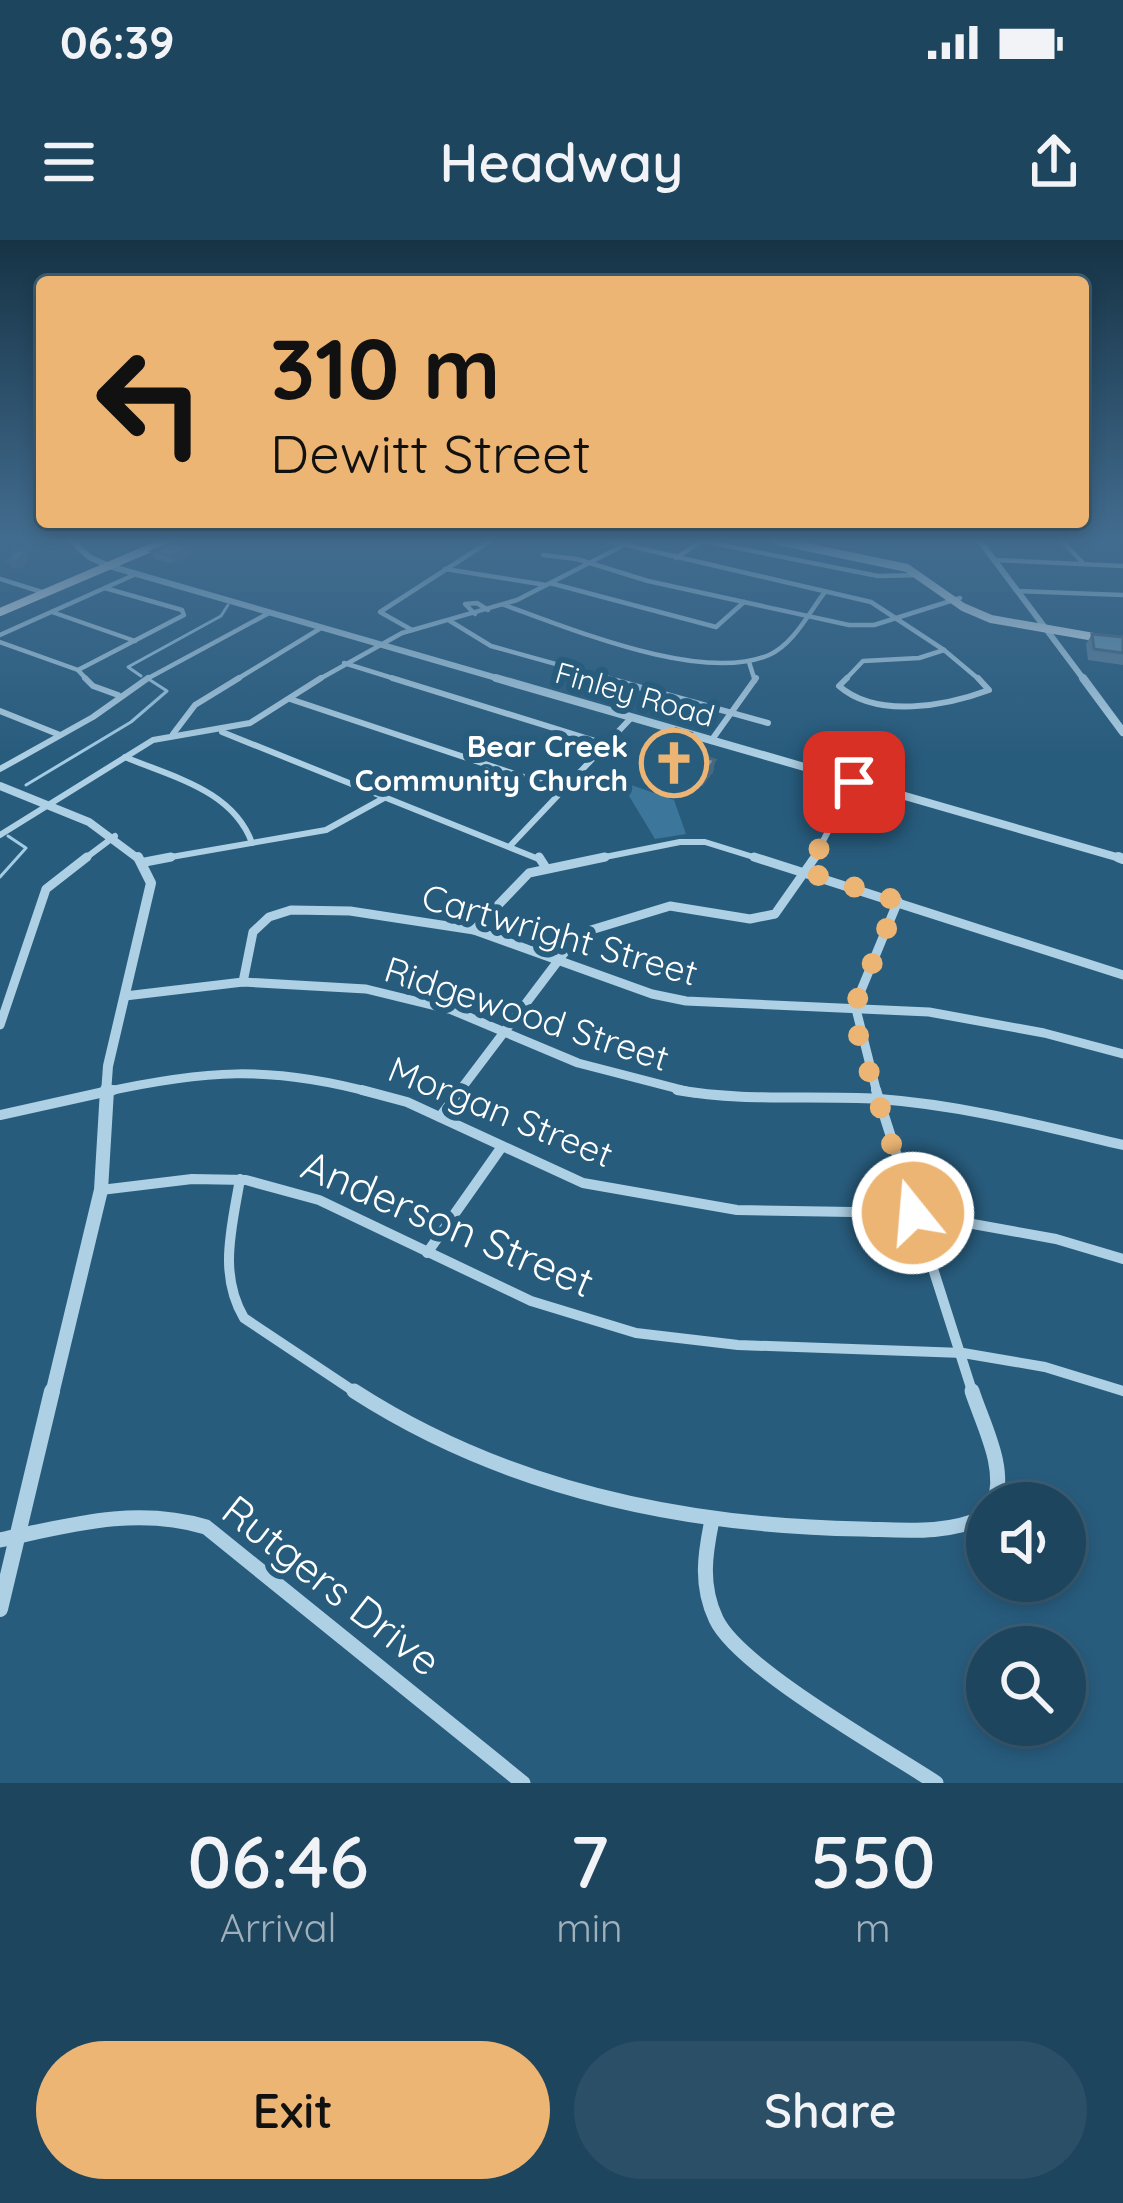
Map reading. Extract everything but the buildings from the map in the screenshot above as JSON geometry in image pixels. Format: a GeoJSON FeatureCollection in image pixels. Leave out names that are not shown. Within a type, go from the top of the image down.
{"type":"FeatureCollection","features":[{"type":"Feature","properties":{"kind":"main road"},"geometry":{"type":"LineString","coordinates":[[989,613],[1123,640]]}},
{"type":"Feature","properties":{"kind":"street"},"geometry":{"type":"LineString","coordinates":[[0,639],[50,613]]}},
{"type":"Feature","properties":{"kind":"street"},"geometry":{"type":"LineString","coordinates":[[55,613],[135,640]]}},
{"type":"Feature","properties":{"kind":"street"},"geometry":{"type":"LineString","coordinates":[[78,670],[180,618],[181,613]]}},
{"type":"Feature","properties":{"kind":"street"},"geometry":{"type":"LineString","coordinates":[[0,769],[60,736],[118,695],[269,613]]}},
{"type":"Feature","properties":{"kind":"street","name":"Finley Road"},"geometry":{"type":"LineString","coordinates":[[269,613],[1123,860]]}},
{"type":"Feature","properties":{"kind":"street"},"geometry":{"type":"LineString","coordinates":[[382,613],[412,629]]}},
{"type":"Feature","properties":{"kind":"street"},"geometry":{"type":"LineString","coordinates":[[0,835],[125,757],[173,734],[221,732],[250,723],[344,663],[412,629],[478,613]]}},
{"type":"Feature","properties":{"kind":"street"},"geometry":{"type":"LineString","coordinates":[[528,613],[695,660],[748,662],[780,649],[808,613]]}},
{"type":"Feature","properties":{"kind":"street"},"geometry":{"type":"LineString","coordinates":[[661,613],[716,627],[732,613]]}},
{"type":"Feature","properties":{"kind":"street"},"geometry":{"type":"LineString","coordinates":[[793,613],[856,626],[910,613]]}},
{"type":"Feature","properties":{"kind":"street"},"geometry":{"type":"LineString","coordinates":[[888,613],[946,649],[981,678],[989,692],[911,707],[845,693],[839,686],[853,666],[863,661],[919,658],[946,649]]}},
{"type":"Feature","properties":{"kind":"street"},"geometry":{"type":"LineString","coordinates":[[1034,613],[1123,732]]}},
{"type":"Feature","properties":{"kind":"street"},"geometry":{"type":"LineString","coordinates":[[450,621],[491,646],[768,723]]}},
{"type":"Feature","properties":{"kind":"street"},"geometry":{"type":"LineString","coordinates":[[173,734],[195,705],[321,628]]}},
{"type":"Feature","properties":{"kind":"street"},"geometry":{"type":"LineString","coordinates":[[0,639],[78,670],[93,686],[118,695]]}},
{"type":"Feature","properties":{"kind":"street"},"geometry":{"type":"LineString","coordinates":[[711,741],[754,685],[757,676],[748,662]]}},
{"type":"Feature","properties":{"kind":"street"},"geometry":{"type":"LineString","coordinates":[[344,663],[605,744]]}},
{"type":"Feature","properties":{"kind":"street"},"geometry":{"type":"LineString","coordinates":[[290,699],[563,790]]}},
{"type":"Feature","properties":{"kind":"street"},"geometry":{"type":"LineString","coordinates":[[0,711],[60,736]]}},
{"type":"Feature","properties":{"kind":"street"},"geometry":{"type":"LineString","coordinates":[[511,845],[631,718]]}},
{"type":"Feature","properties":{"kind":"street"},"geometry":{"type":"LineString","coordinates":[[221,732],[538,856],[546,868]]}},
{"type":"Feature","properties":{"kind":"street"},"geometry":{"type":"LineString","coordinates":[[125,757],[227,804],[248,823],[252,843]]}},
{"type":"Feature","properties":{"kind":"street"},"geometry":{"type":"LineString","coordinates":[[440,1117],[560,959],[591,930],[658,908],[682,906],[750,920],[771,917],[807,872],[854,782]]}},
{"type":"Feature","properties":{"kind":"street"},"geometry":{"type":"LineString","coordinates":[[0,786],[115,836],[145,862],[150,898],[106,1089],[101,1190],[9,1538],[0,1609]]}},
{"type":"Feature","properties":{"kind":"street"},"geometry":{"type":"LineString","coordinates":[[145,862],[326,830],[384,798]]}},
{"type":"Feature","properties":{"kind":"street"},"geometry":{"type":"LineString","coordinates":[[0,1025],[46,889],[115,836]]}},
{"type":"Feature","properties":{"kind":"street"},"geometry":{"type":"LineString","coordinates":[[474,930],[520,878],[546,868],[692,842],[739,849],[1123,976]]}},
{"type":"Feature","properties":{"kind":"street"},"geometry":{"type":"LineString","coordinates":[[898,901],[855,1005],[859,1039],[962,1353],[998,1482]]}},
{"type":"Feature","properties":{"kind":"street","name":"Cartwright Street"},"geometry":{"type":"LineString","coordinates":[[243,982],[253,932],[278,913],[350,911],[474,930],[652,994],[686,1001],[855,1005],[1005,1024],[1123,1054]]}},
{"type":"Feature","properties":{"kind":"street","name":"Ridgewood Street"},"geometry":{"type":"LineString","coordinates":[[125,995],[243,982],[334,985],[399,994],[623,1078],[722,1098],[878,1099],[1017,1119],[1123,1145]]}},
{"type":"Feature","properties":{"kind":"street","name":"Morgan Street"},"geometry":{"type":"LineString","coordinates":[[0,1115],[106,1089],[207,1073],[284,1072],[372,1089],[583,1183],[737,1210],[913,1213],[1056,1239],[1123,1259]]}},
{"type":"Feature","properties":{"kind":"street"},"geometry":{"type":"LineString","coordinates":[[427,1253],[501,1148]]}},
{"type":"Feature","properties":{"kind":"street"},"geometry":{"type":"LineString","coordinates":[[240,1179],[227,1274],[244,1318],[356,1394],[431,1436],[536,1478],[712,1520],[834,1529],[966,1524]]}},
{"type":"Feature","properties":{"kind":"street","name":"Anderson Street"},"geometry":{"type":"LineString","coordinates":[[101,1190],[240,1179],[345,1207],[522,1299],[633,1332],[700,1344],[789,1350],[907,1348],[962,1353],[1025,1364],[1123,1391]]}},
{"type":"Feature","properties":{"kind":"street","name":"Rutgers Drive"},"geometry":{"type":"LineString","coordinates":[[9,1538],[130,1515],[174,1517],[206,1527],[524,1783]]}},
{"type":"Feature","properties":{"kind":"street"},"geometry":{"type":"LineString","coordinates":[[712,1520],[702,1566],[714,1616],[724,1634],[766,1669],[936,1783]]}},
{"type":"Feature","properties":{"kind":"shaded area"},"geometry":{"type":"Polygon","coordinates":[[[620,781],[674,800],[686,834],[655,839],[620,781]]]}},
{"type":"Feature","properties":{"kind":"waterway"},"geometry":{"type":"LineString","coordinates":[[141,676],[128,667],[223,613]]}},
{"type":"Feature","properties":{"kind":"waterway"},"geometry":{"type":"LineString","coordinates":[[26,785],[131,722],[167,691],[150,680]]}},
{"type":"Feature","properties":{"kind":"waterway"},"geometry":{"type":"LineString","coordinates":[[0,877],[26,848],[8,836]]}},
{"type":"Feature","properties":{"kind":"place","name":"Bear Creek Community Church"},"geometry":{"type":"Point","coordinates":[674,763]}},
{"type":"Feature","properties":{"kind":"route"},"geometry":{"type":"LineString","coordinates":[[854,782],[807,872],[898,901],[855,1005],[859,1039],[913,1213]]}}]}
